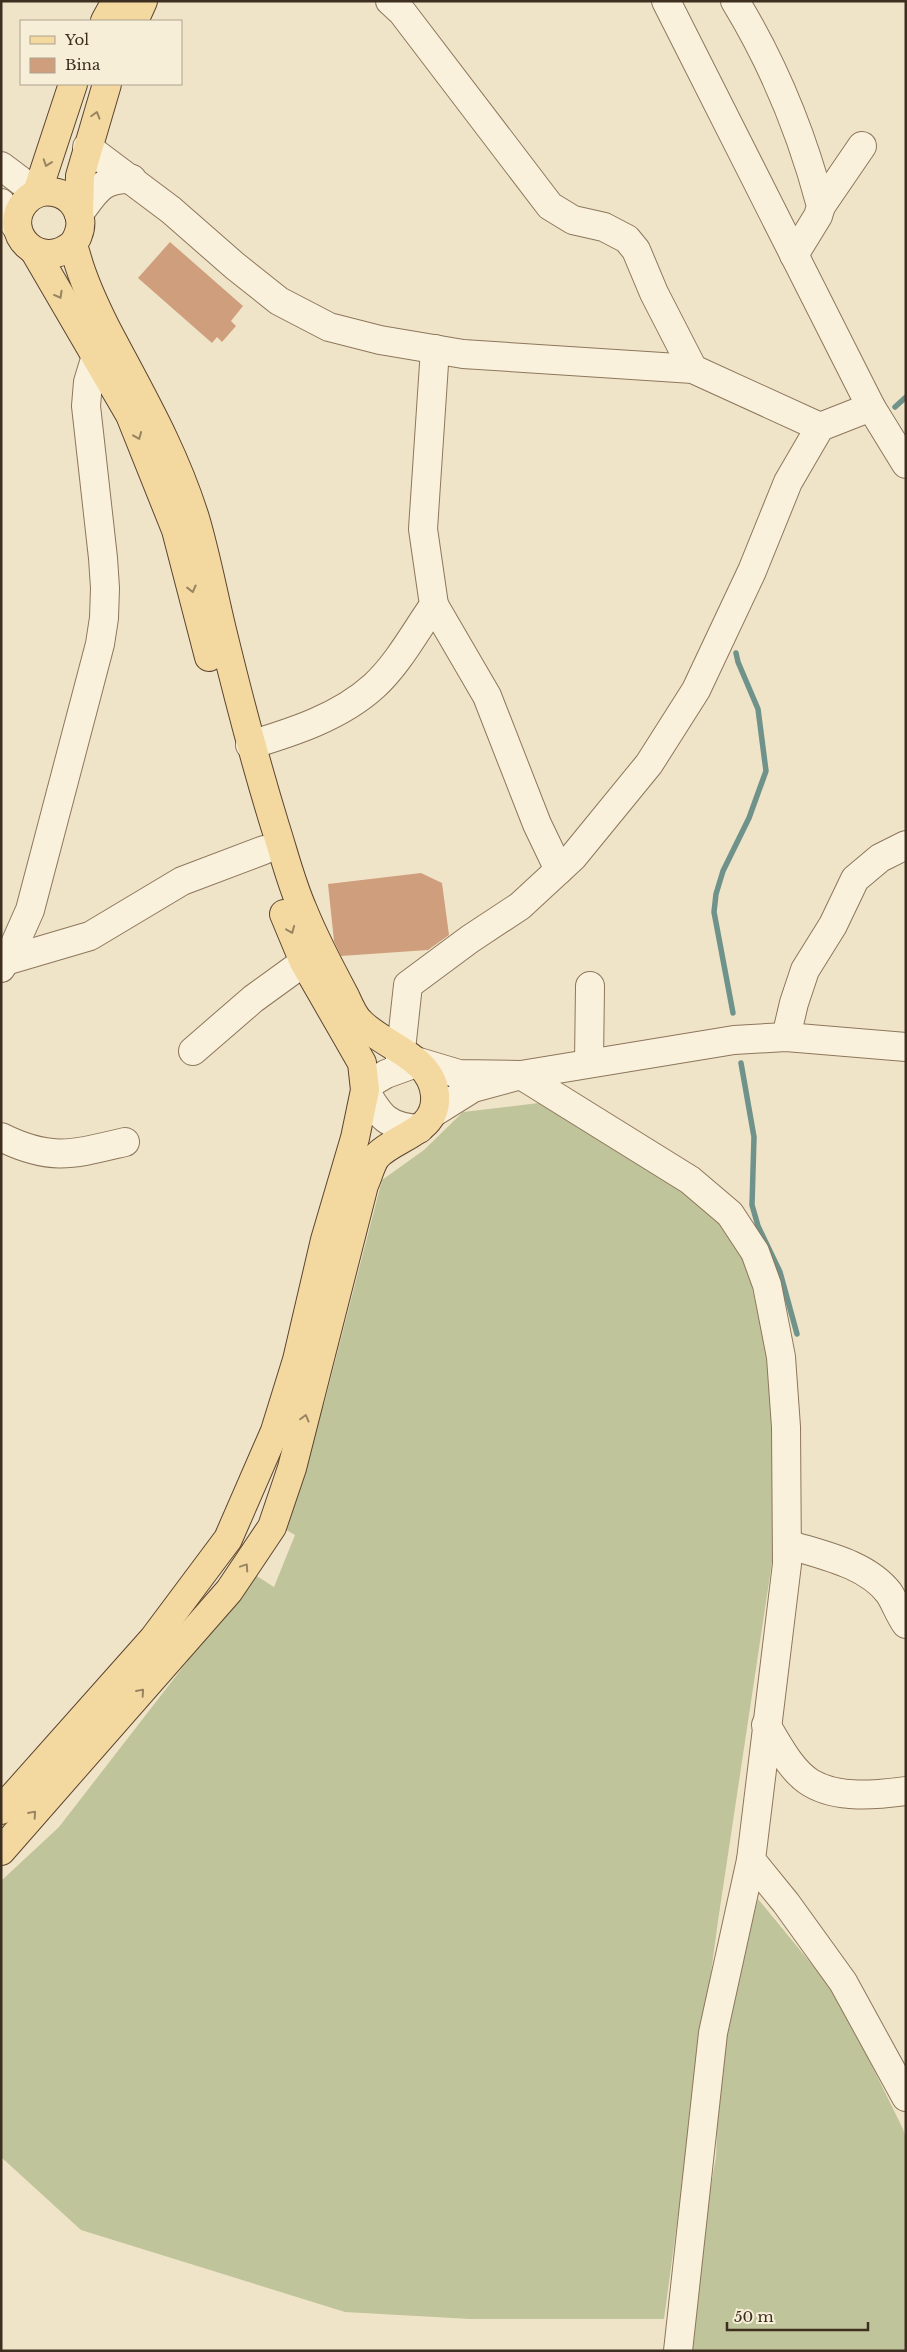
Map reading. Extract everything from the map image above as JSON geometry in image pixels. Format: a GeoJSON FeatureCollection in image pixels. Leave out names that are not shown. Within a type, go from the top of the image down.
{"type":"FeatureCollection","features":[{"type":"Feature","properties":{"kind":"main road"},"geometry":{"type":"LineString","coordinates":[[106,20],[116,1]]}},
{"type":"Feature","properties":{"kind":"main road"},"geometry":{"type":"LineString","coordinates":[[134,20],[143,1]]}},
{"type":"Feature","properties":{"kind":"main road"},"geometry":{"type":"LineString","coordinates":[[37,193],[74,85]]}},
{"type":"Feature","properties":{"kind":"main road"},"geometry":{"type":"LineString","coordinates":[[80,214],[68,197],[58,192],[47,191],[37,193],[27,198],[17,217],[17,228],[20,238],[26,246],[35,252],[45,255],[56,254],[73,244],[81,225],[80,176],[107,85]]}},
{"type":"Feature","properties":{"kind":"main road"},"geometry":{"type":"LineString","coordinates":[[1,1850],[229,1591],[272,1527],[292,1468],[364,1185],[377,1157],[426,1121],[436,1099],[432,1079],[406,1061],[359,1022],[322,953],[297,898],[250,745],[195,520],[173,456],[86,286],[73,244]]}},
{"type":"Feature","properties":{"kind":"main road"},"geometry":{"type":"LineString","coordinates":[[1,1810],[154,1638],[228,1539],[275,1431],[297,1360],[325,1240],[355,1138],[366,1090],[362,1063],[304,962],[284,912],[233,750],[176,530],[130,415],[35,252]]}},
{"type":"Feature","properties":{"kind":"street"},"geometry":{"type":"LineString","coordinates":[[390,1],[402,12],[550,206],[573,220],[604,227],[627,239],[636,250],[654,294],[693,369]]}},
{"type":"Feature","properties":{"kind":"street"},"geometry":{"type":"LineString","coordinates":[[666,1],[871,407],[906,464]]}},
{"type":"Feature","properties":{"kind":"street"},"geometry":{"type":"LineString","coordinates":[[735,1],[759,41],[795,122],[821,206]]}},
{"type":"Feature","properties":{"kind":"street"},"geometry":{"type":"LineString","coordinates":[[794,255],[818,216],[821,206],[862,146]]}},
{"type":"Feature","properties":{"kind":"street"},"geometry":{"type":"LineString","coordinates":[[87,147],[171,210],[235,266],[279,301],[329,327],[380,340],[463,354],[693,369],[820,427]]}},
{"type":"Feature","properties":{"kind":"street"},"geometry":{"type":"LineString","coordinates":[[1,166],[37,193]]}},
{"type":"Feature","properties":{"kind":"street"},"geometry":{"type":"LineString","coordinates":[[80,214],[102,184],[118,179],[132,179]]}},
{"type":"Feature","properties":{"kind":"street"},"geometry":{"type":"LineString","coordinates":[[1,204],[17,228]]}},
{"type":"Feature","properties":{"kind":"street"},"geometry":{"type":"LineString","coordinates":[[435,349],[424,529],[434,606],[487,696],[537,824],[559,870]]}},
{"type":"Feature","properties":{"kind":"street"},"geometry":{"type":"LineString","coordinates":[[3,965],[14,946],[32,902],[100,644],[105,588],[86,406],[88,382],[96,359]]}},
{"type":"Feature","properties":{"kind":"street"},"geometry":{"type":"LineString","coordinates":[[406,1061],[408,985],[470,939],[520,906],[574,857],[649,764],[696,690],[752,571],[788,482],[820,427],[871,407]]}},
{"type":"Feature","properties":{"kind":"street"},"geometry":{"type":"LineString","coordinates":[[250,745],[292,732],[320,720],[357,699],[375,685],[392,665],[434,606]]}},
{"type":"Feature","properties":{"kind":"street"},"geometry":{"type":"LineString","coordinates":[[786,1037],[794,1003],[805,970],[833,925],[855,879],[880,858],[906,845]]}},
{"type":"Feature","properties":{"kind":"street"},"geometry":{"type":"LineString","coordinates":[[3,965],[90,936],[182,881],[264,850]]}},
{"type":"Feature","properties":{"kind":"street"},"geometry":{"type":"LineString","coordinates":[[193,1051],[253,999],[304,962]]}},
{"type":"Feature","properties":{"kind":"street"},"geometry":{"type":"LineString","coordinates":[[589,1063],[590,986]]}},
{"type":"Feature","properties":{"kind":"street"},"geometry":{"type":"LineString","coordinates":[[678,2351],[713,2033],[751,1860],[787,1564],[786,1427],[781,1357],[767,1285],[755,1252],[730,1214],[690,1180],[521,1075],[459,1074],[406,1061],[374,1081],[366,1090],[378,1113],[400,1128],[426,1121],[473,1088],[521,1075],[734,1040],[786,1037],[906,1048]]}},
{"type":"Feature","properties":{"kind":"street"},"geometry":{"type":"LineString","coordinates":[[1,1137],[38,1152],[55,1155],[72,1154],[125,1142]]}},
{"type":"Feature","properties":{"kind":"street"},"geometry":{"type":"LineString","coordinates":[[787,1544],[860,1569],[875,1579],[889,1593],[906,1624]]}},
{"type":"Feature","properties":{"kind":"street"},"geometry":{"type":"LineString","coordinates":[[766,1725],[797,1770],[811,1782],[827,1789],[855,1794],[880,1795],[906,1791]]}},
{"type":"Feature","properties":{"kind":"street"},"geometry":{"type":"LineString","coordinates":[[751,1860],[786,1902],[843,1982],[906,2097]]}},
{"type":"Feature","properties":{"kind":"green space"},"geometry":{"type":"Polygon","coordinates":[[[547,1102],[684,1183],[733,1232],[748,1270],[772,1372],[779,1484],[772,1562],[718,1921],[664,2319],[470,2319],[345,2312],[81,2230],[1,2157],[1,1881],[59,1827],[200,1645],[252,1573],[274,1587],[295,1535],[271,1521],[324,1404],[382,1180],[424,1150],[463,1112],[547,1102]]]}},
{"type":"Feature","properties":{"kind":"green space"},"geometry":{"type":"Polygon","coordinates":[[[758,1899],[823,1978],[846,2013],[903,2129],[906,2139],[906,2351],[692,2351],[697,2265],[716,2157],[721,2039],[758,1899]]]}},
{"type":"Feature","properties":{"kind":"building"},"geometry":{"type":"Polygon","coordinates":[[[170,242],[243,306],[231,321],[236,326],[222,342],[217,337],[212,343],[138,278],[170,242]]]}},
{"type":"Feature","properties":{"kind":"building"},"geometry":{"type":"Polygon","coordinates":[[[421,873],[442,883],[449,935],[428,950],[341,956],[334,941],[328,884],[421,873]]]}},
{"type":"Feature","properties":{"kind":"waterway"},"geometry":{"type":"LineString","coordinates":[[895,407],[906,397]]}},
{"type":"Feature","properties":{"kind":"waterway"},"geometry":{"type":"LineString","coordinates":[[733,1013],[714,912],[716,894],[723,871],[749,818],[766,771],[758,709],[736,653]]}},
{"type":"Feature","properties":{"kind":"waterway"},"geometry":{"type":"LineString","coordinates":[[741,1063],[754,1137],[752,1205],[758,1226],[780,1272],[797,1334]]}}]}
